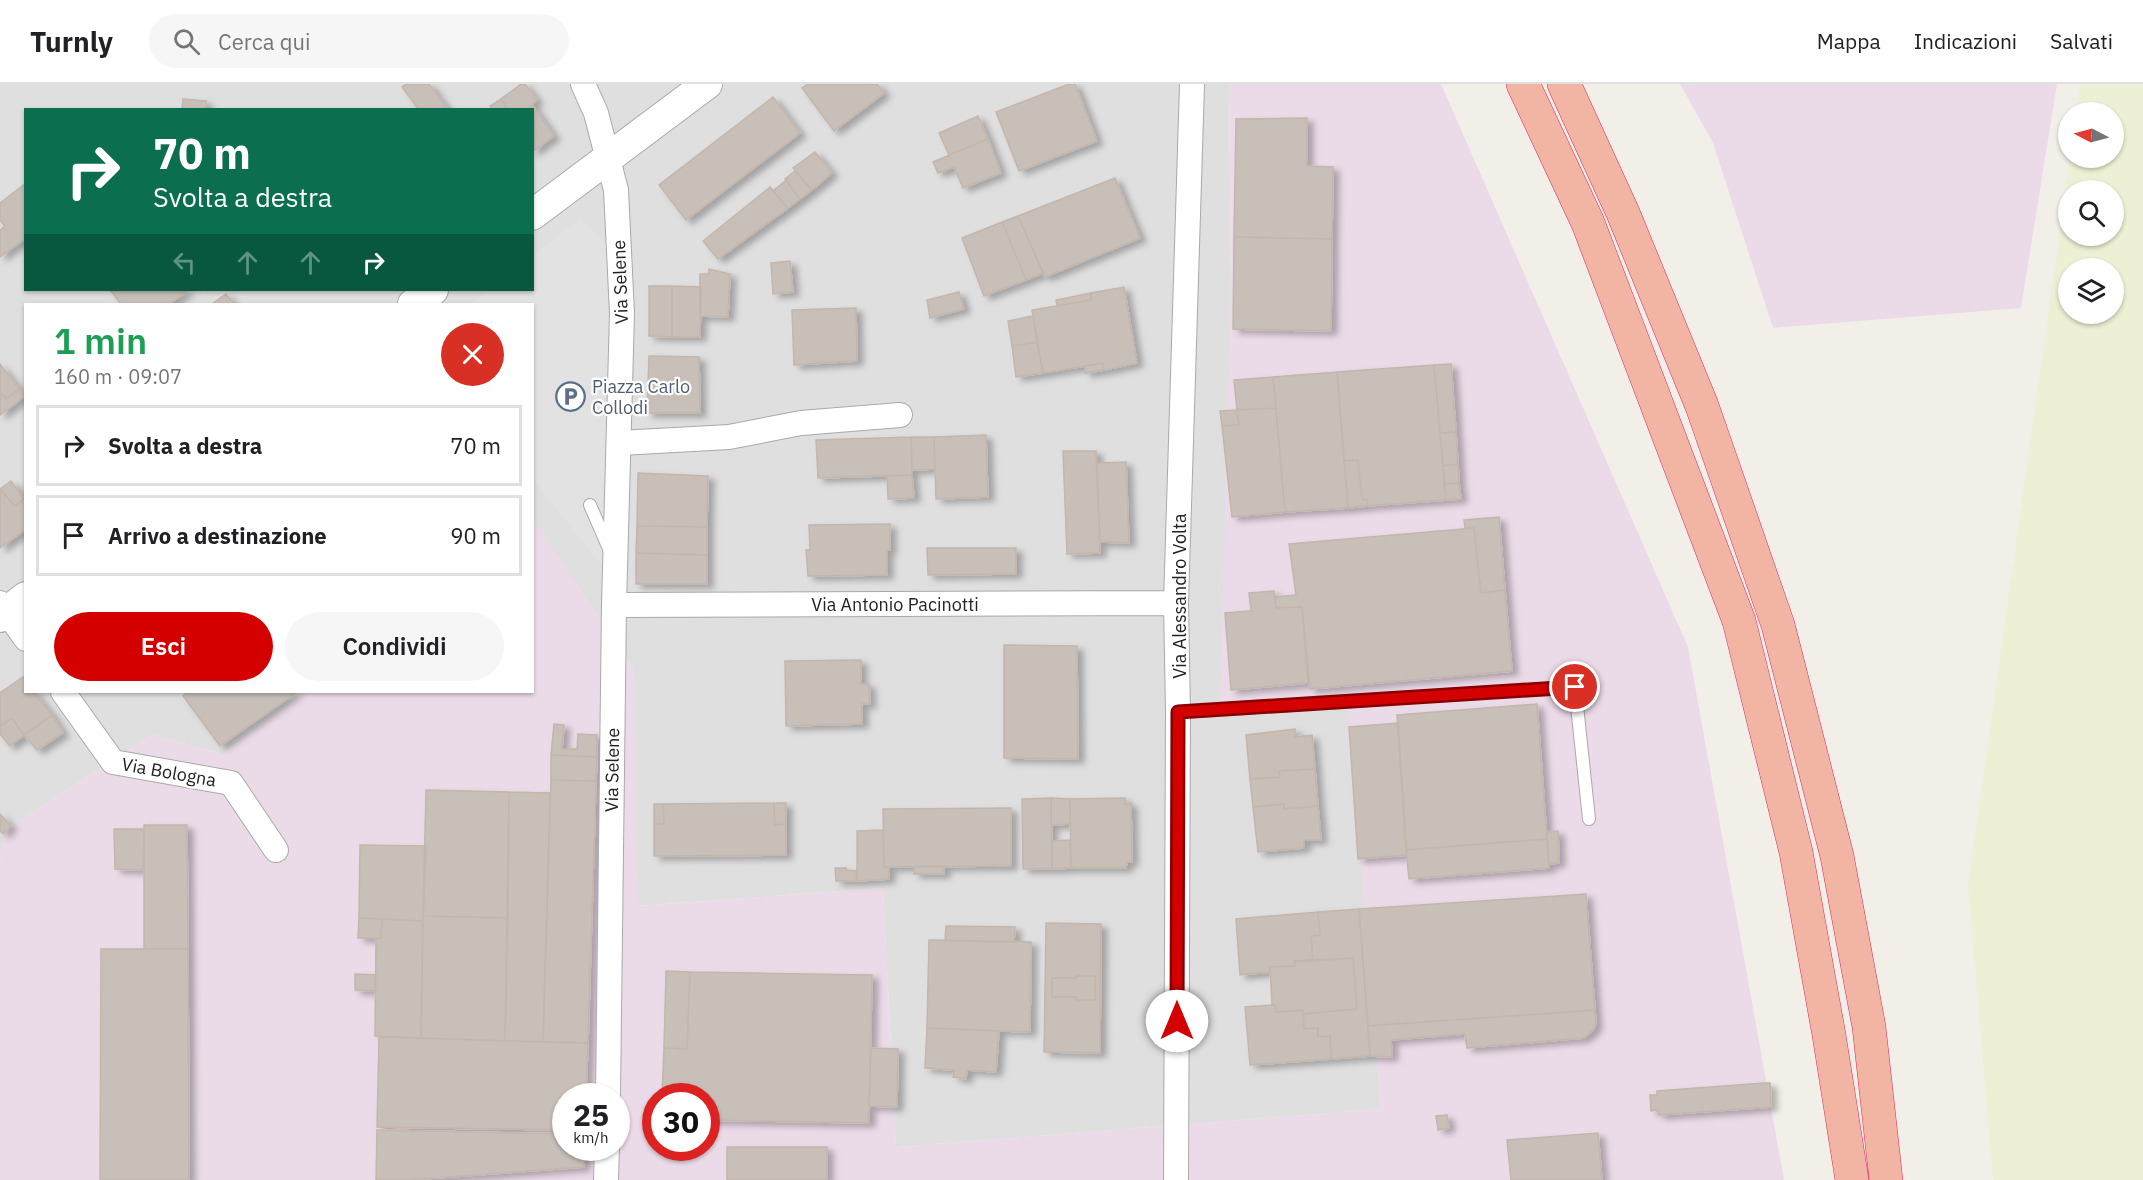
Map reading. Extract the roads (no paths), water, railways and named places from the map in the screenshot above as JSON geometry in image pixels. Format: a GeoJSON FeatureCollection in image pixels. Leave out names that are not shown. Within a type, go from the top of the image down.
{"type":"FeatureCollection","features":[{"type":"Feature","properties":{"kind":"highway"},"geometry":{"type":"LineString","coordinates":[[1523,84],[1588,223],[1739,621],[1796,852],[1852,1180]]}},
{"type":"Feature","properties":{"kind":"highway"},"geometry":{"type":"LineString","coordinates":[[1564,84],[1623,213],[1702,406],[1778,626],[1837,856],[1869,1027],[1886,1180]]}},
{"type":"Feature","properties":{"kind":"highway"},"geometry":{"type":"LineString","coordinates":[[1869,1027],[1910,1180]]}},
{"type":"Feature","properties":{"kind":"street","name":"Via Selene"},"geometry":{"type":"LineString","coordinates":[[583,84],[596,113],[616,190],[622,302],[614,605],[608,1083]]}},
{"type":"Feature","properties":{"kind":"street"},"geometry":{"type":"LineString","coordinates":[[534,214],[707,84]]}},
{"type":"Feature","properties":{"kind":"street","name":"Via Alessandro Volta"},"geometry":{"type":"LineString","coordinates":[[1176,1180],[1178,712],[1176,603],[1192,84]]}},
{"type":"Feature","properties":{"kind":"street"},"geometry":{"type":"LineString","coordinates":[[415,303],[433,291]]}},
{"type":"Feature","properties":{"kind":"street"},"geometry":{"type":"LineString","coordinates":[[620,443],[729,437],[801,423],[900,415]]}},
{"type":"Feature","properties":{"kind":"street","name":"Via Antonio Pacinotti"},"geometry":{"type":"LineString","coordinates":[[614,605],[1176,603]]}},
{"type":"Feature","properties":{"kind":"street"},"geometry":{"type":"LineString","coordinates":[[6,608],[24,636]]}},
{"type":"Feature","properties":{"kind":"street","name":"Via Bologna"},"geometry":{"type":"LineString","coordinates":[[64,693],[113,762],[231,783],[276,850]]}},
{"type":"Feature","properties":{"kind":"street"},"geometry":{"type":"LineString","coordinates":[[606,1180],[607,1161]]}},
{"type":"Feature","properties":{"kind":"lane"},"geometry":{"type":"LineString","coordinates":[[590,505],[616,563]]}},
{"type":"Feature","properties":{"kind":"lane"},"geometry":{"type":"LineString","coordinates":[[1178,712],[1575,687],[1588,819]]}},
{"type":"Feature","properties":{"kind":"place","name":"Piazza Carlo Collodi"},"geometry":{"type":"Point","coordinates":[571,396]}}]}
